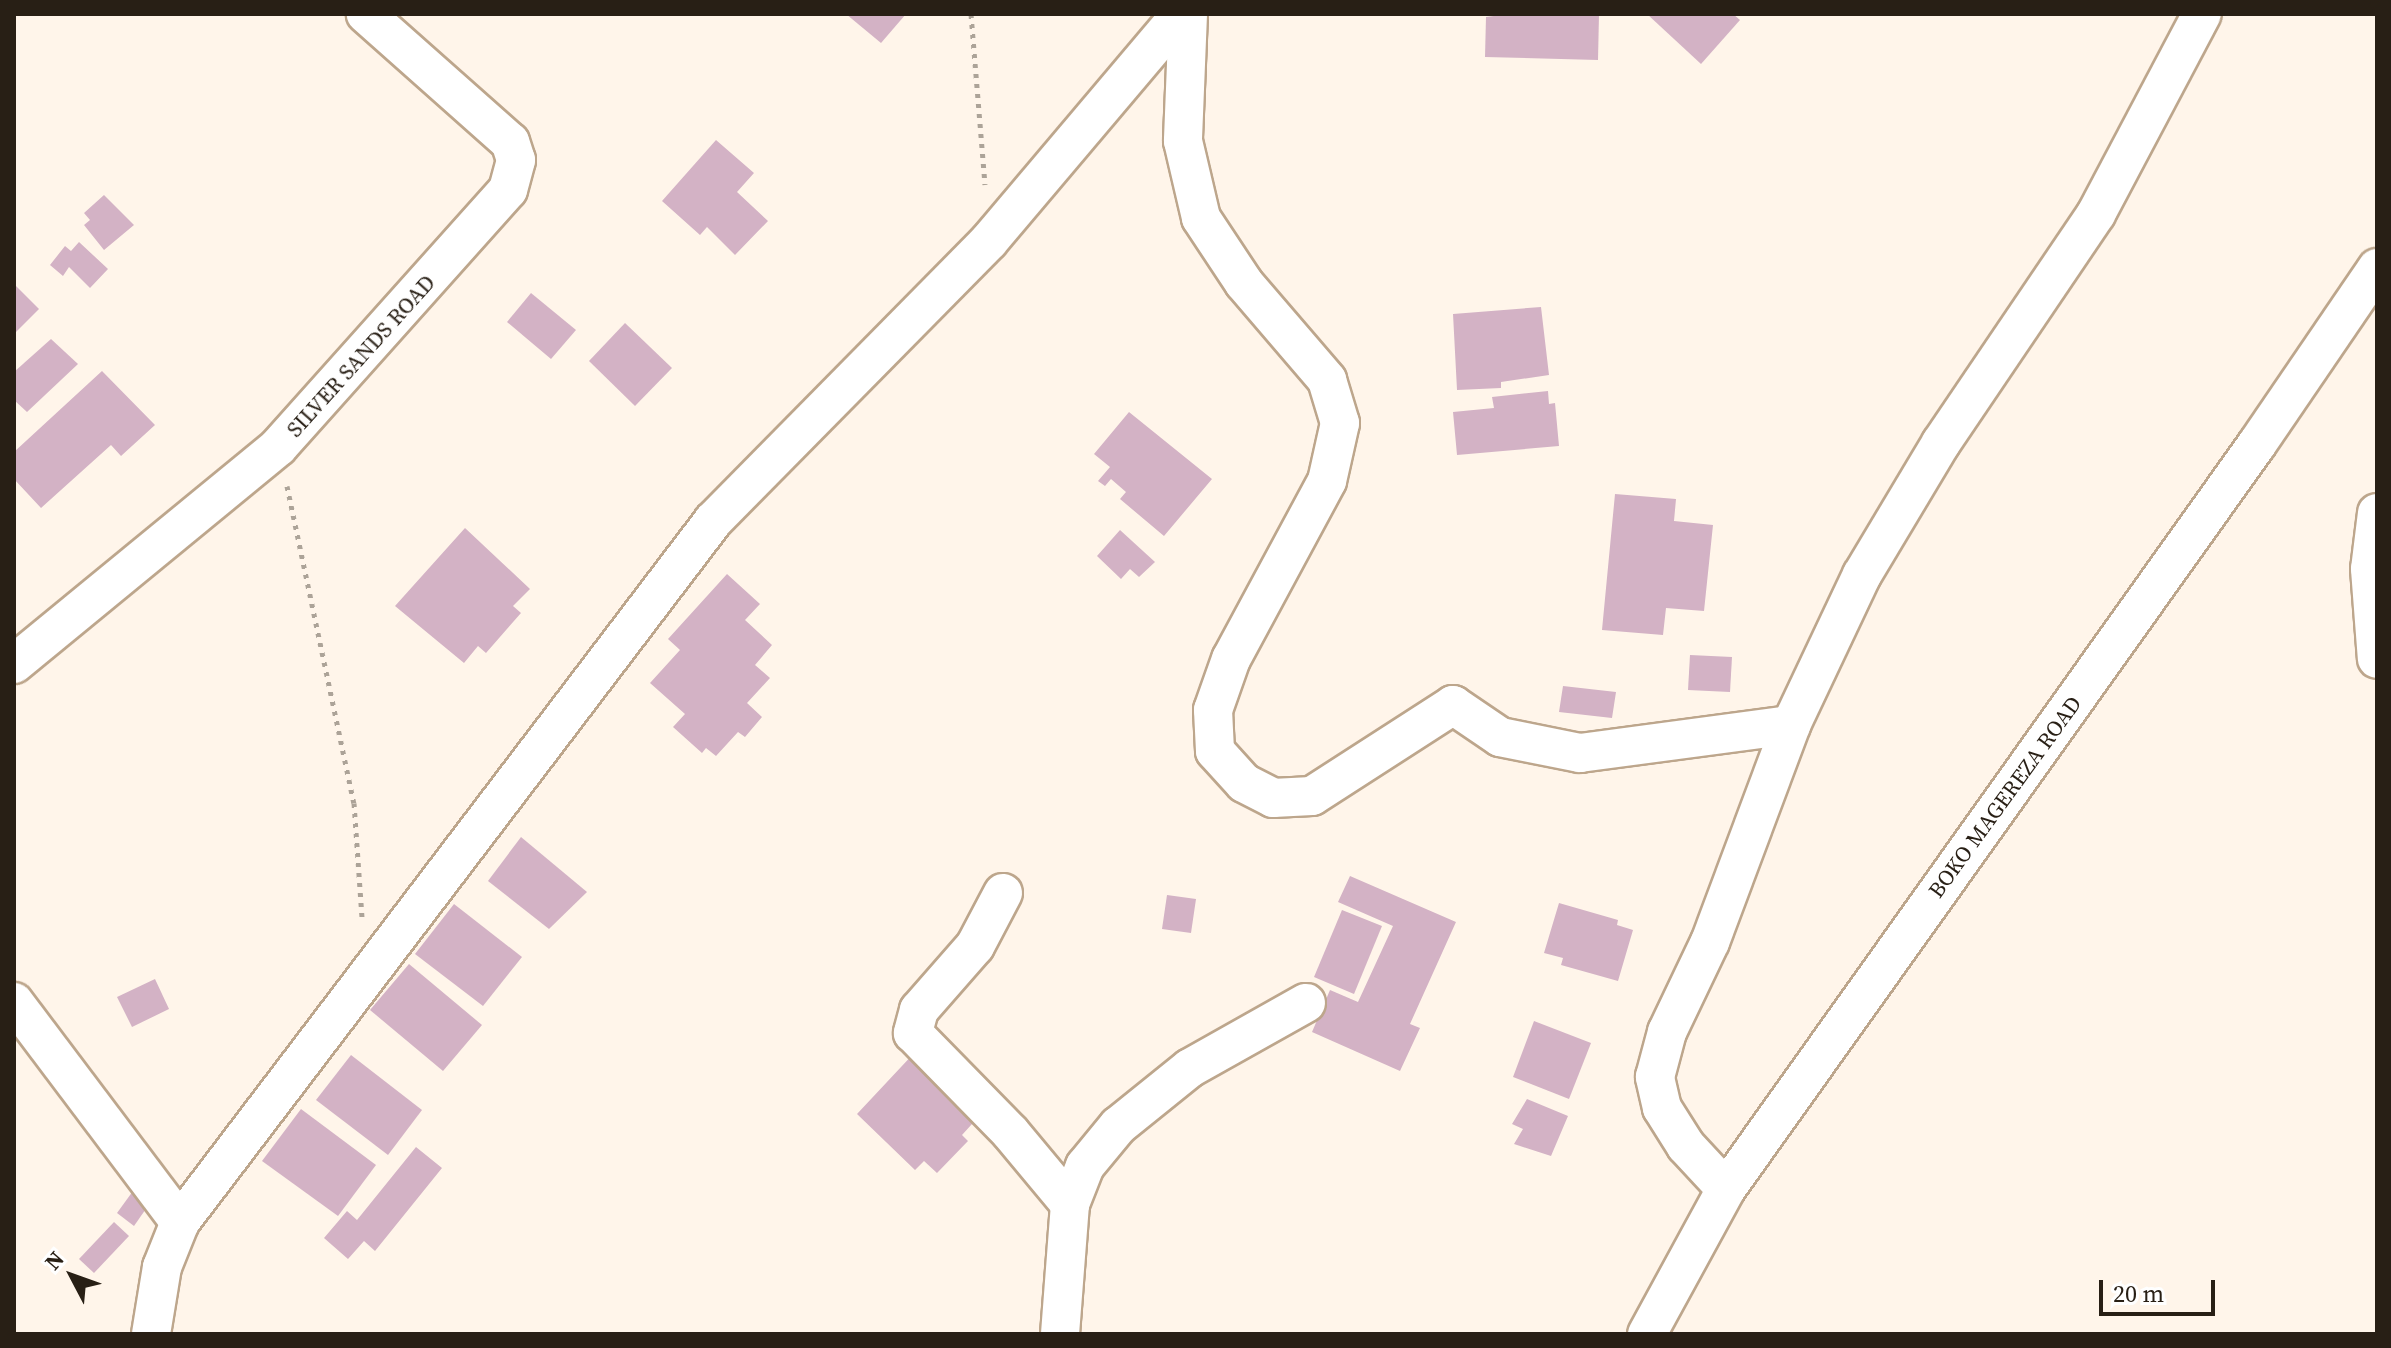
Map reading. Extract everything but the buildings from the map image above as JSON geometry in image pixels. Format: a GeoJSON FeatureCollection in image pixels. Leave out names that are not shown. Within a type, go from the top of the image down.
{"type":"FeatureCollection","features":[{"type":"Feature","properties":{"kind":"street","name":"SILVER SANDS ROAD"},"geometry":{"type":"LineString","coordinates":[[14,664],[278,447],[484,221],[508,190],[516,160],[496,124],[366,14]]}},
{"type":"Feature","properties":{"kind":"street"},"geometry":{"type":"LineString","coordinates":[[151,1334],[162,1267],[180,1222],[713,521],[989,241],[1181,14]]}},
{"type":"Feature","properties":{"kind":"street"},"geometry":{"type":"LineString","coordinates":[[1188,14],[1183,141],[1201,218],[1244,283],[1327,380],[1340,423],[1327,481],[1231,659],[1213,710],[1215,751],[1244,783],[1273,798],[1312,796],[1453,705],[1500,737],[1580,753],[1791,725]]}},
{"type":"Feature","properties":{"kind":"street"},"geometry":{"type":"LineString","coordinates":[[1726,1189],[1670,1121],[1655,1077],[1667,1032],[1710,942],[1791,725],[1862,575],[1941,443],[2096,214],[2202,14]]}},
{"type":"Feature","properties":{"kind":"street","name":"BOKO MAGEREZA ROAD"},"geometry":{"type":"LineString","coordinates":[[1647,1334],[1726,1189],[2257,444],[2377,268]]}},
{"type":"Feature","properties":{"kind":"street"},"geometry":{"type":"LineString","coordinates":[[2377,513],[2370,569],[2377,659]]}},
{"type":"Feature","properties":{"kind":"street"},"geometry":{"type":"LineString","coordinates":[[1003,893],[989,926],[919,1010],[913,1033],[1010,1132],[1070,1204]]}},
{"type":"Feature","properties":{"kind":"street"},"geometry":{"type":"LineString","coordinates":[[14,1002],[180,1222]]}},
{"type":"Feature","properties":{"kind":"street"},"geometry":{"type":"LineString","coordinates":[[1060,1334],[1070,1204],[1085,1166],[1118,1126],[1190,1068],[1306,1003]]}},
{"type":"Feature","properties":{"kind":"path"},"geometry":{"type":"LineString","coordinates":[[971,14],[989,241]]}},
{"type":"Feature","properties":{"kind":"path"},"geometry":{"type":"LineString","coordinates":[[278,447],[354,803],[366,974]]}}]}
